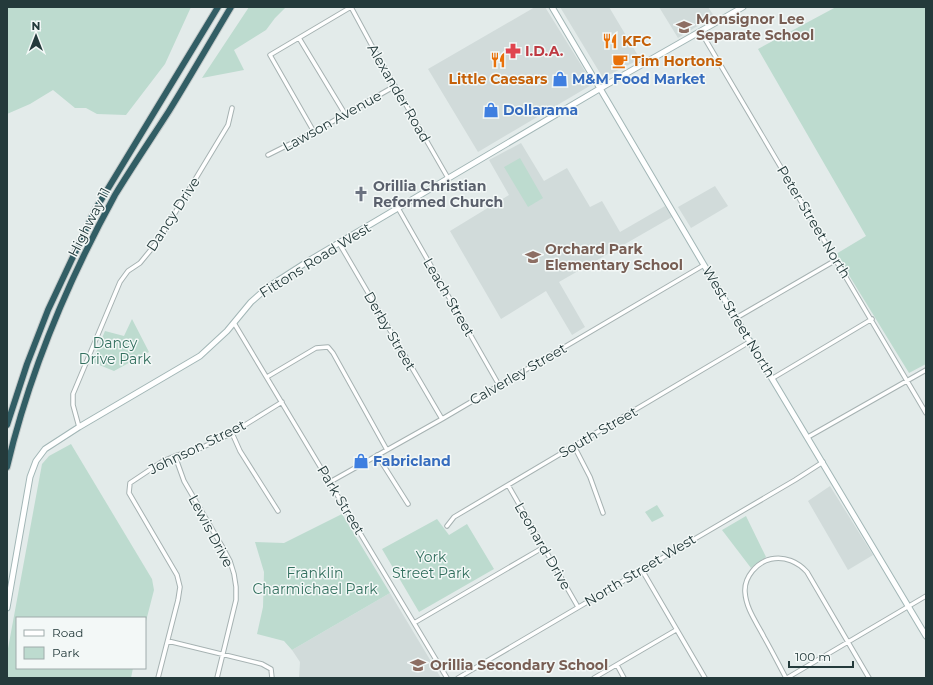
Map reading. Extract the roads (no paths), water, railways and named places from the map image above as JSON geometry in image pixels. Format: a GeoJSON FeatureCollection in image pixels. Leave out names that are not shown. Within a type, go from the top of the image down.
{"type":"FeatureCollection","features":[{"type":"Feature","properties":{"kind":"highway","name":"Highway 11"},"geometry":{"type":"LineString","coordinates":[[7,425],[27,364],[48,310],[95,210],[218,7]]}},
{"type":"Feature","properties":{"kind":"highway","name":"Highway 11"},"geometry":{"type":"LineString","coordinates":[[7,467],[21,415],[46,345],[62,302],[89,246],[116,194],[176,100],[231,7]]}},
{"type":"Feature","properties":{"kind":"street"},"geometry":{"type":"LineString","coordinates":[[314,132],[270,55],[351,7]]}},
{"type":"Feature","properties":{"kind":"street","name":"Alexander Road"},"geometry":{"type":"LineString","coordinates":[[351,7],[448,178]]}},
{"type":"Feature","properties":{"kind":"street","name":"West Street North"},"geometry":{"type":"LineString","coordinates":[[552,7],[704,265],[751,341],[926,636]]}},
{"type":"Feature","properties":{"kind":"street","name":"Fittons Road West"},"geometry":{"type":"LineString","coordinates":[[7,608],[30,478],[36,461],[45,449],[79,427],[200,356],[234,323],[251,302],[268,287],[310,260],[600,89],[743,7]]}},
{"type":"Feature","properties":{"kind":"street","name":"Peter Street North"},"geometry":{"type":"LineString","coordinates":[[701,32],[794,191],[872,319],[926,413]]}},
{"type":"Feature","properties":{"kind":"street"},"geometry":{"type":"LineString","coordinates":[[299,38],[344,114]]}},
{"type":"Feature","properties":{"kind":"street","name":"Lawson Avenue"},"geometry":{"type":"LineString","coordinates":[[268,155],[314,132],[395,86]]}},
{"type":"Feature","properties":{"kind":"street","name":"Dancy Drive"},"geometry":{"type":"LineString","coordinates":[[79,427],[73,405],[73,394],[120,282],[128,271],[140,263],[158,241],[228,126],[232,108]]}},
{"type":"Feature","properties":{"kind":"street","name":"Leach Street"},"geometry":{"type":"LineString","coordinates":[[398,208],[499,385]]}},
{"type":"Feature","properties":{"kind":"street","name":"Derby Street"},"geometry":{"type":"LineString","coordinates":[[339,243],[442,419]]}},
{"type":"Feature","properties":{"kind":"street"},"geometry":{"type":"LineString","coordinates":[[736,318],[836,260]]}},
{"type":"Feature","properties":{"kind":"street","name":"Calverley Street"},"geometry":{"type":"LineString","coordinates":[[330,482],[442,419],[704,265]]}},
{"type":"Feature","properties":{"kind":"street"},"geometry":{"type":"LineString","coordinates":[[773,378],[872,319]]}},
{"type":"Feature","properties":{"kind":"street","name":"Park Street"},"geometry":{"type":"LineString","coordinates":[[234,323],[447,678]]}},
{"type":"Feature","properties":{"kind":"street","name":"South Street"},"geometry":{"type":"LineString","coordinates":[[447,526],[454,517],[751,341]]}},
{"type":"Feature","properties":{"kind":"street"},"geometry":{"type":"LineString","coordinates":[[267,377],[316,348],[328,347],[333,353],[386,450]]}},
{"type":"Feature","properties":{"kind":"street"},"geometry":{"type":"LineString","coordinates":[[808,437],[926,370]]}},
{"type":"Feature","properties":{"kind":"street","name":"Johnson Street"},"geometry":{"type":"LineString","coordinates":[[158,678],[180,587],[177,575],[129,493],[128,488],[130,483],[163,461],[201,448],[232,433],[282,402]]}},
{"type":"Feature","properties":{"kind":"street"},"geometry":{"type":"LineString","coordinates":[[232,433],[240,451],[278,511]]}},
{"type":"Feature","properties":{"kind":"street"},"geometry":{"type":"LineString","coordinates":[[574,446],[590,477],[603,513]]}},
{"type":"Feature","properties":{"kind":"street"},"geometry":{"type":"LineString","coordinates":[[377,455],[408,504]]}},
{"type":"Feature","properties":{"kind":"street","name":"Lewis Drive"},"geometry":{"type":"LineString","coordinates":[[175,456],[184,481],[230,561],[234,574],[236,600],[216,678]]}},
{"type":"Feature","properties":{"kind":"street","name":"North Street West"},"geometry":{"type":"LineString","coordinates":[[458,678],[795,480],[823,462]]}},
{"type":"Feature","properties":{"kind":"street","name":"Leonard Drive"},"geometry":{"type":"LineString","coordinates":[[508,485],[578,607]]}},
{"type":"Feature","properties":{"kind":"street"},"geometry":{"type":"LineString","coordinates":[[414,623],[544,547]]}},
{"type":"Feature","properties":{"kind":"street"},"geometry":{"type":"LineString","coordinates":[[869,678],[848,642],[811,579],[803,568],[792,561],[780,558],[774,558],[757,565],[749,577],[745,590],[746,598],[754,618],[787,678],[848,642],[908,606],[926,596]]}},
{"type":"Feature","properties":{"kind":"street"},"geometry":{"type":"LineString","coordinates":[[642,570],[705,678]]}},
{"type":"Feature","properties":{"kind":"street"},"geometry":{"type":"LineString","coordinates":[[594,678],[676,630]]}},
{"type":"Feature","properties":{"kind":"street"},"geometry":{"type":"LineString","coordinates":[[168,641],[223,653],[267,666],[271,669],[272,678]]}},
{"type":"Feature","properties":{"kind":"street"},"geometry":{"type":"LineString","coordinates":[[617,665],[624,678]]}},
{"type":"Feature","properties":{"kind":"place","name":"Monsignor Lee Separate School"},"geometry":{"type":"Point","coordinates":[684,27]}},
{"type":"Feature","properties":{"kind":"place","name":"KFC"},"geometry":{"type":"Point","coordinates":[610,41]}},
{"type":"Feature","properties":{"kind":"place","name":"I.D.A."},"geometry":{"type":"Point","coordinates":[513,51]}},
{"type":"Feature","properties":{"kind":"place","name":"Little Caesars"},"geometry":{"type":"Point","coordinates":[498,60]}},
{"type":"Feature","properties":{"kind":"place","name":"Tim Hortons"},"geometry":{"type":"Point","coordinates":[620,61]}},
{"type":"Feature","properties":{"kind":"place","name":"M&M Food Market"},"geometry":{"type":"Point","coordinates":[560,79]}},
{"type":"Feature","properties":{"kind":"place","name":"Dollarama"},"geometry":{"type":"Point","coordinates":[491,110]}},
{"type":"Feature","properties":{"kind":"place","name":"Orillia Christian Reformed Church"},"geometry":{"type":"Point","coordinates":[361,194]}},
{"type":"Feature","properties":{"kind":"place","name":"Orchard Park Elementary School"},"geometry":{"type":"Point","coordinates":[533,257]}},
{"type":"Feature","properties":{"kind":"place","name":"Fabricland"},"geometry":{"type":"Point","coordinates":[361,461]}},
{"type":"Feature","properties":{"kind":"place","name":"Orillia Secondary School"},"geometry":{"type":"Point","coordinates":[418,665]}},
{"type":"Feature","properties":{"kind":"park label","name":"Dancy Drive Park"},"geometry":{"type":"Point","coordinates":[115,352]}},
{"type":"Feature","properties":{"kind":"park label","name":"York Street Park"},"geometry":{"type":"Point","coordinates":[431,566]}},
{"type":"Feature","properties":{"kind":"park label","name":"Franklin Charmichael Park"},"geometry":{"type":"Point","coordinates":[315,582]}}]}
